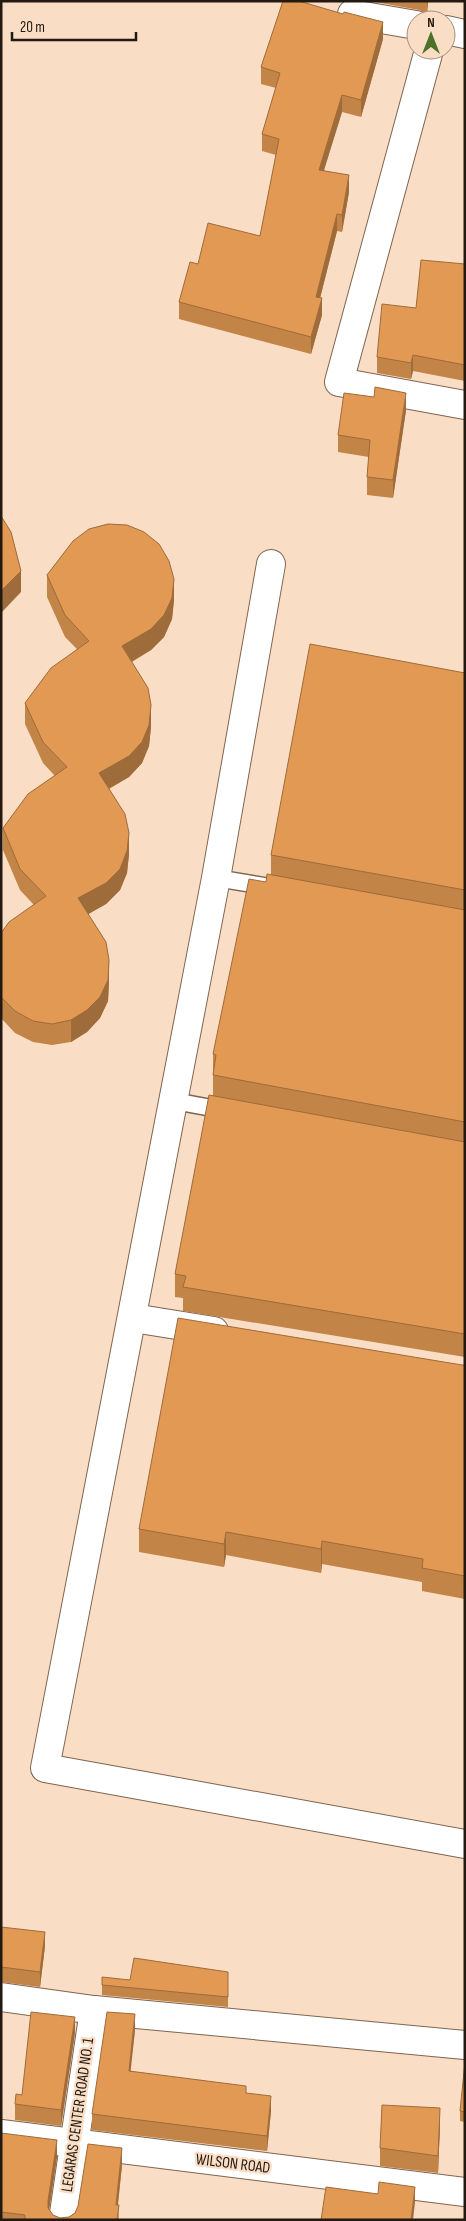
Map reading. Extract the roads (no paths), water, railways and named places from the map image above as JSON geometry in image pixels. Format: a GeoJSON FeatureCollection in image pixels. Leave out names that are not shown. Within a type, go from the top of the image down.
{"type":"FeatureCollection","features":[{"type":"Feature","properties":{"kind":"street"},"geometry":{"type":"LineString","coordinates":[[352,14],[406,23]]}},
{"type":"Feature","properties":{"kind":"street"},"geometry":{"type":"LineString","coordinates":[[426,60],[338,382],[465,405]]}},
{"type":"Feature","properties":{"kind":"street"},"geometry":{"type":"LineString","coordinates":[[271,564],[216,878],[133,1318],[45,1768],[465,1844]]}},
{"type":"Feature","properties":{"kind":"street"},"geometry":{"type":"LineString","coordinates":[[133,1318],[240,1336]]}},
{"type":"Feature","properties":{"kind":"street"},"geometry":{"type":"LineString","coordinates":[[1,1997],[94,2010],[465,2045]]}},
{"type":"Feature","properties":{"kind":"street","name":"LEGARAS CENTER ROAD NO. 1"},"geometry":{"type":"LineString","coordinates":[[63,2220],[94,2010]]}},
{"type":"Feature","properties":{"kind":"street","name":"WILSON ROAD"},"geometry":{"type":"LineString","coordinates":[[1,2134],[465,2192]]}},
{"type":"Feature","properties":{"kind":"lane"},"geometry":{"type":"LineString","coordinates":[[216,878],[283,890]]}},
{"type":"Feature","properties":{"kind":"lane"},"geometry":{"type":"LineString","coordinates":[[174,1101],[242,1113]]}}]}
